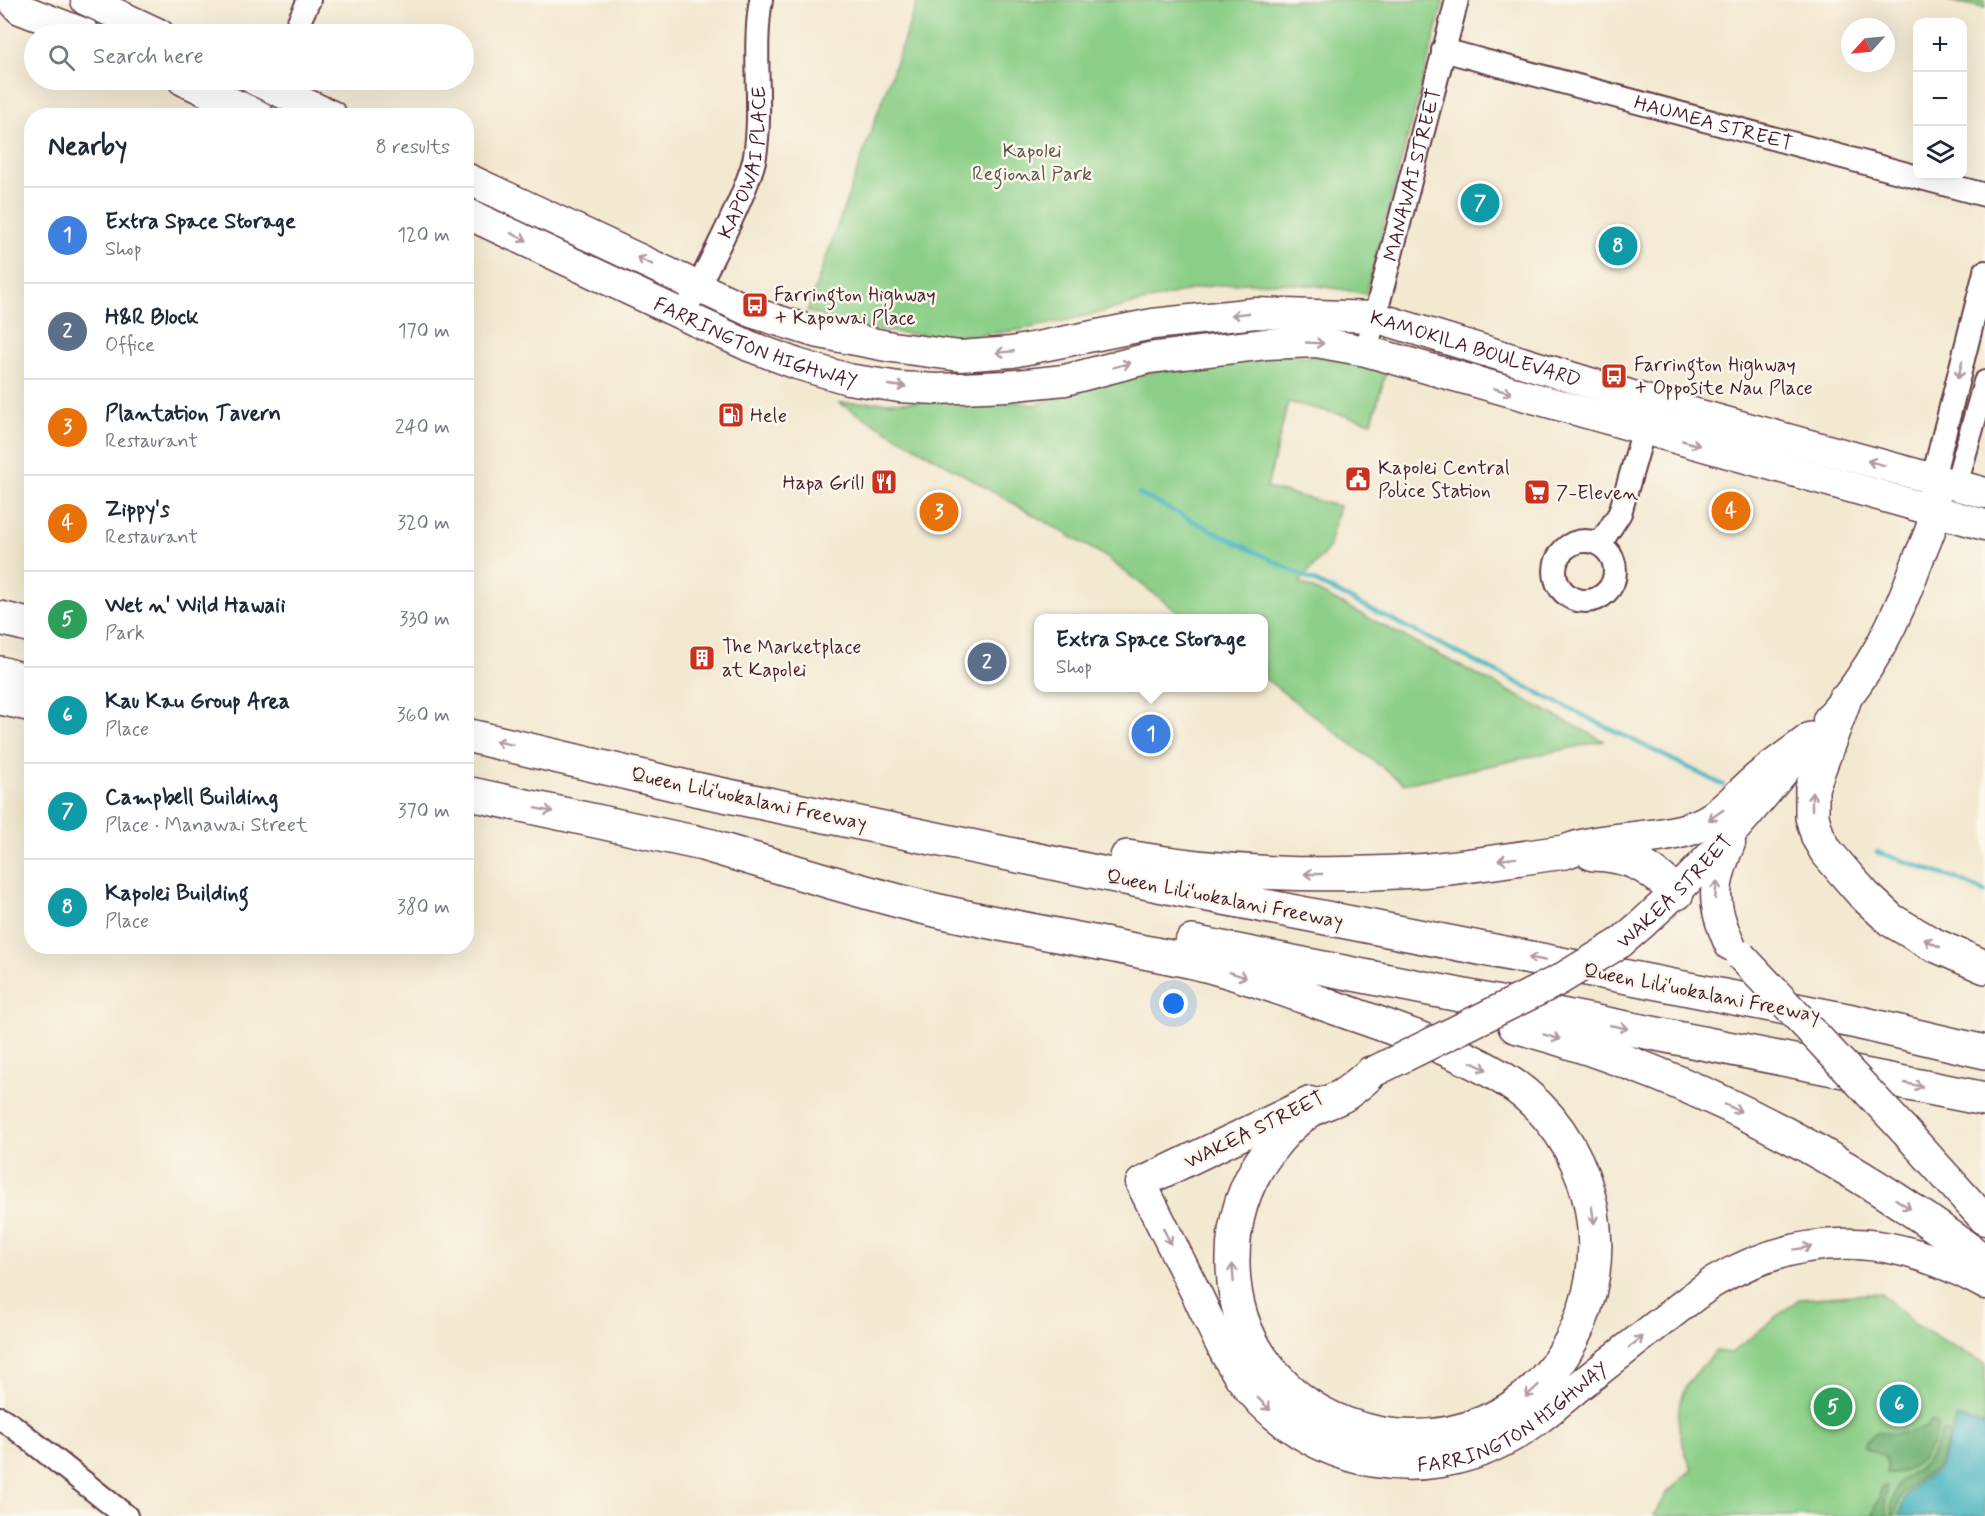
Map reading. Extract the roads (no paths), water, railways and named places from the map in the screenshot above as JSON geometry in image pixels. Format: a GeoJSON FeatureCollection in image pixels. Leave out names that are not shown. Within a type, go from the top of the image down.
{"type":"FeatureCollection","features":[{"type":"Feature","properties":{"kind":"highway"},"geometry":{"type":"LineString","coordinates":[[0,618],[24,624]]}},
{"type":"Feature","properties":{"kind":"highway"},"geometry":{"type":"LineString","coordinates":[[0,673],[24,680]]}},
{"type":"Feature","properties":{"kind":"highway"},"geometry":{"type":"LineString","coordinates":[[0,698],[24,703]]}},
{"type":"Feature","properties":{"kind":"highway"},"geometry":{"type":"LineString","coordinates":[[1844,701],[1812,788],[1812,817],[1818,837],[1826,852],[1864,895],[1891,920],[1930,943],[1985,967]]}},
{"type":"Feature","properties":{"kind":"highway","name":"Queen Liliʻuokalani Freeway"},"geometry":{"type":"LineString","coordinates":[[474,737],[695,789],[1183,890],[1852,1021],[1985,1052]]}},
{"type":"Feature","properties":{"kind":"highway"},"geometry":{"type":"LineString","coordinates":[[1565,852],[1577,847],[1656,837],[1698,826],[1716,816],[1759,778],[1811,739]]}},
{"type":"Feature","properties":{"kind":"highway"},"geometry":{"type":"LineString","coordinates":[[535,750],[708,772],[1078,848],[1225,871],[1328,874],[1417,871],[1565,852],[1613,856],[1637,862],[1654,871],[1677,893]]}},
{"type":"Feature","properties":{"kind":"highway"},"geometry":{"type":"LineString","coordinates":[[474,795],[1018,912],[1232,950],[1985,1099]]}},
{"type":"Feature","properties":{"kind":"highway"},"geometry":{"type":"LineString","coordinates":[[692,841],[919,906],[1212,966],[1403,1032],[1491,1072],[1524,1094],[1552,1122],[1564,1138],[1582,1174],[1595,1232],[1596,1250],[1591,1286],[1584,1312],[1572,1340],[1549,1374],[1518,1403],[1481,1424],[1462,1431],[1420,1437],[1399,1437],[1358,1429],[1319,1412],[1286,1386],[1259,1354],[1246,1330],[1236,1296],[1232,1264],[1234,1232],[1245,1192],[1254,1173],[1278,1138],[1293,1124],[1310,1111],[1346,1094],[1371,1073]]}},
{"type":"Feature","properties":{"kind":"highway"},"geometry":{"type":"LineString","coordinates":[[1232,950],[1413,1003],[1493,1020],[1551,1036],[1673,1082],[1763,1122],[1819,1152],[1913,1210],[1985,1262]]}},
{"type":"Feature","properties":{"kind":"highway"},"geometry":{"type":"LineString","coordinates":[[1852,1021],[1985,1041]]}},
{"type":"Feature","properties":{"kind":"main road"},"geometry":{"type":"LineString","coordinates":[[12,0],[20,9],[59,24]]}},
{"type":"Feature","properties":{"kind":"main road"},"geometry":{"type":"LineString","coordinates":[[86,0],[138,24]]}},
{"type":"Feature","properties":{"kind":"main road"},"geometry":{"type":"LineString","coordinates":[[205,90],[243,108]]}},
{"type":"Feature","properties":{"kind":"main road"},"geometry":{"type":"LineString","coordinates":[[282,90],[316,108]]}},
{"type":"Feature","properties":{"kind":"main road","name":"FARRINGTON HIGHWAY"},"geometry":{"type":"LineString","coordinates":[[474,182],[754,313],[789,325],[892,347],[960,356],[1012,352],[1063,341]]}},
{"type":"Feature","properties":{"kind":"main road","name":"FARRINGTON HIGHWAY"},"geometry":{"type":"LineString","coordinates":[[474,217],[684,314],[714,331],[797,364],[848,379],[899,387],[937,388],[1007,386],[1065,380]]}},
{"type":"Feature","properties":{"kind":"main road","name":"KAMOKILA BOULEVARD"},"geometry":{"type":"LineString","coordinates":[[1063,341],[1153,324],[1256,313],[1375,317],[1648,416],[1935,512],[1985,525]]}},
{"type":"Feature","properties":{"kind":"main road","name":"KAMOKILA BOULEVARD"},"geometry":{"type":"LineString","coordinates":[[1065,380],[1149,358],[1266,344],[1316,342],[1366,351],[1985,493]]}},
{"type":"Feature","properties":{"kind":"main road","name":"WAKEA STREET"},"geometry":{"type":"LineString","coordinates":[[1141,1183],[1558,980],[1620,943],[1677,893],[1736,828],[1844,701],[1892,628],[1911,581],[1945,482]]}},
{"type":"Feature","properties":{"kind":"main road"},"geometry":{"type":"LineString","coordinates":[[1735,951],[1720,923],[1715,896],[1721,864],[1736,828]]}},
{"type":"Feature","properties":{"kind":"main road"},"geometry":{"type":"LineString","coordinates":[[1677,893],[1903,1129],[1985,1220]]}},
{"type":"Feature","properties":{"kind":"main road","name":"FARRINGTON HIGHWAY"},"geometry":{"type":"LineString","coordinates":[[1141,1183],[1228,1358],[1253,1394],[1285,1424],[1303,1436],[1342,1454],[1385,1464],[1415,1465],[1445,1462],[1465,1457],[1502,1442],[1536,1420],[1712,1283],[1740,1267],[1784,1251],[1830,1244],[1875,1245],[1922,1257],[1965,1273],[1985,1284]]}},
{"type":"Feature","properties":{"kind":"street"},"geometry":{"type":"LineString","coordinates":[[298,24],[309,0]]}},
{"type":"Feature","properties":{"kind":"street","name":"KAPOWAI PLACE"},"geometry":{"type":"LineString","coordinates":[[684,314],[730,225],[753,169],[758,121],[756,56],[760,0]]}},
{"type":"Feature","properties":{"kind":"street","name":"MANAWAI STREET"},"geometry":{"type":"LineString","coordinates":[[1366,351],[1457,0]]}},
{"type":"Feature","properties":{"kind":"street","name":"HAUMEA STREET"},"geometry":{"type":"LineString","coordinates":[[1443,50],[1985,195]]}},
{"type":"Feature","properties":{"kind":"street"},"geometry":{"type":"LineString","coordinates":[[256,108],[263,90]]}},
{"type":"Feature","properties":{"kind":"street","name":"WAKEA STREET"},"geometry":{"type":"LineString","coordinates":[[1945,482],[1985,272]]}},
{"type":"Feature","properties":{"kind":"street","name":"WAKEA STREET"},"geometry":{"type":"LineString","coordinates":[[1945,482],[1985,382]]}},
{"type":"Feature","properties":{"kind":"street"},"geometry":{"type":"LineString","coordinates":[[1600,544],[1620,513],[1648,416]]}},
{"type":"Feature","properties":{"kind":"street"},"geometry":{"type":"LineString","coordinates":[[0,1418],[126,1516]]}},
{"type":"Feature","properties":{"kind":"water"},"geometry":{"type":"Polygon","coordinates":[[[1957,1417],[1985,1425],[1985,1516],[1900,1516],[1905,1500],[1913,1488],[1938,1471],[1957,1417]]]}},
{"type":"Feature","properties":{"kind":"waterway"},"geometry":{"type":"LineString","coordinates":[[1139,494],[1723,785]]}},
{"type":"Feature","properties":{"kind":"waterway"},"geometry":{"type":"LineString","coordinates":[[1877,852],[1959,880],[1985,892]]}},
{"type":"Feature","properties":{"kind":"place","name":"Campbell Building"},"geometry":{"type":"Point","coordinates":[1480,203]}},
{"type":"Feature","properties":{"kind":"place","name":"Kapolei Building"},"geometry":{"type":"Point","coordinates":[1618,246]}},
{"type":"Feature","properties":{"kind":"place","name":"Farrington Highway + Kapowai Place"},"geometry":{"type":"Point","coordinates":[755,305]}},
{"type":"Feature","properties":{"kind":"place","name":"Farrington Highway + Opposite Nau Place"},"geometry":{"type":"Point","coordinates":[1614,376]}},
{"type":"Feature","properties":{"kind":"place","name":"Hele"},"geometry":{"type":"Point","coordinates":[731,415]}},
{"type":"Feature","properties":{"kind":"place","name":"Kapolei Central Police Station"},"geometry":{"type":"Point","coordinates":[1358,479]}},
{"type":"Feature","properties":{"kind":"place","name":"Hapa Grill"},"geometry":{"type":"Point","coordinates":[884,482]}},
{"type":"Feature","properties":{"kind":"place","name":"7-Eleven"},"geometry":{"type":"Point","coordinates":[1537,492]}},
{"type":"Feature","properties":{"kind":"place","name":"Zippy's"},"geometry":{"type":"Point","coordinates":[1731,511]}},
{"type":"Feature","properties":{"kind":"place","name":"Plantation Tavern"},"geometry":{"type":"Point","coordinates":[939,512]}},
{"type":"Feature","properties":{"kind":"place","name":"The Marketplace at Kapolei"},"geometry":{"type":"Point","coordinates":[702,658]}},
{"type":"Feature","properties":{"kind":"place","name":"H&R Block"},"geometry":{"type":"Point","coordinates":[987,662]}},
{"type":"Feature","properties":{"kind":"place","name":"Extra Space Storage"},"geometry":{"type":"Point","coordinates":[1151,734]}},
{"type":"Feature","properties":{"kind":"place","name":"Kau Kau Group Area"},"geometry":{"type":"Point","coordinates":[1899,1404]}},
{"type":"Feature","properties":{"kind":"place","name":"Wet n' Wild Hawaii"},"geometry":{"type":"Point","coordinates":[1833,1407]}},
{"type":"Feature","properties":{"kind":"park label","name":"Kapolei Regional Park"},"geometry":{"type":"Point","coordinates":[1032,162]}}]}
